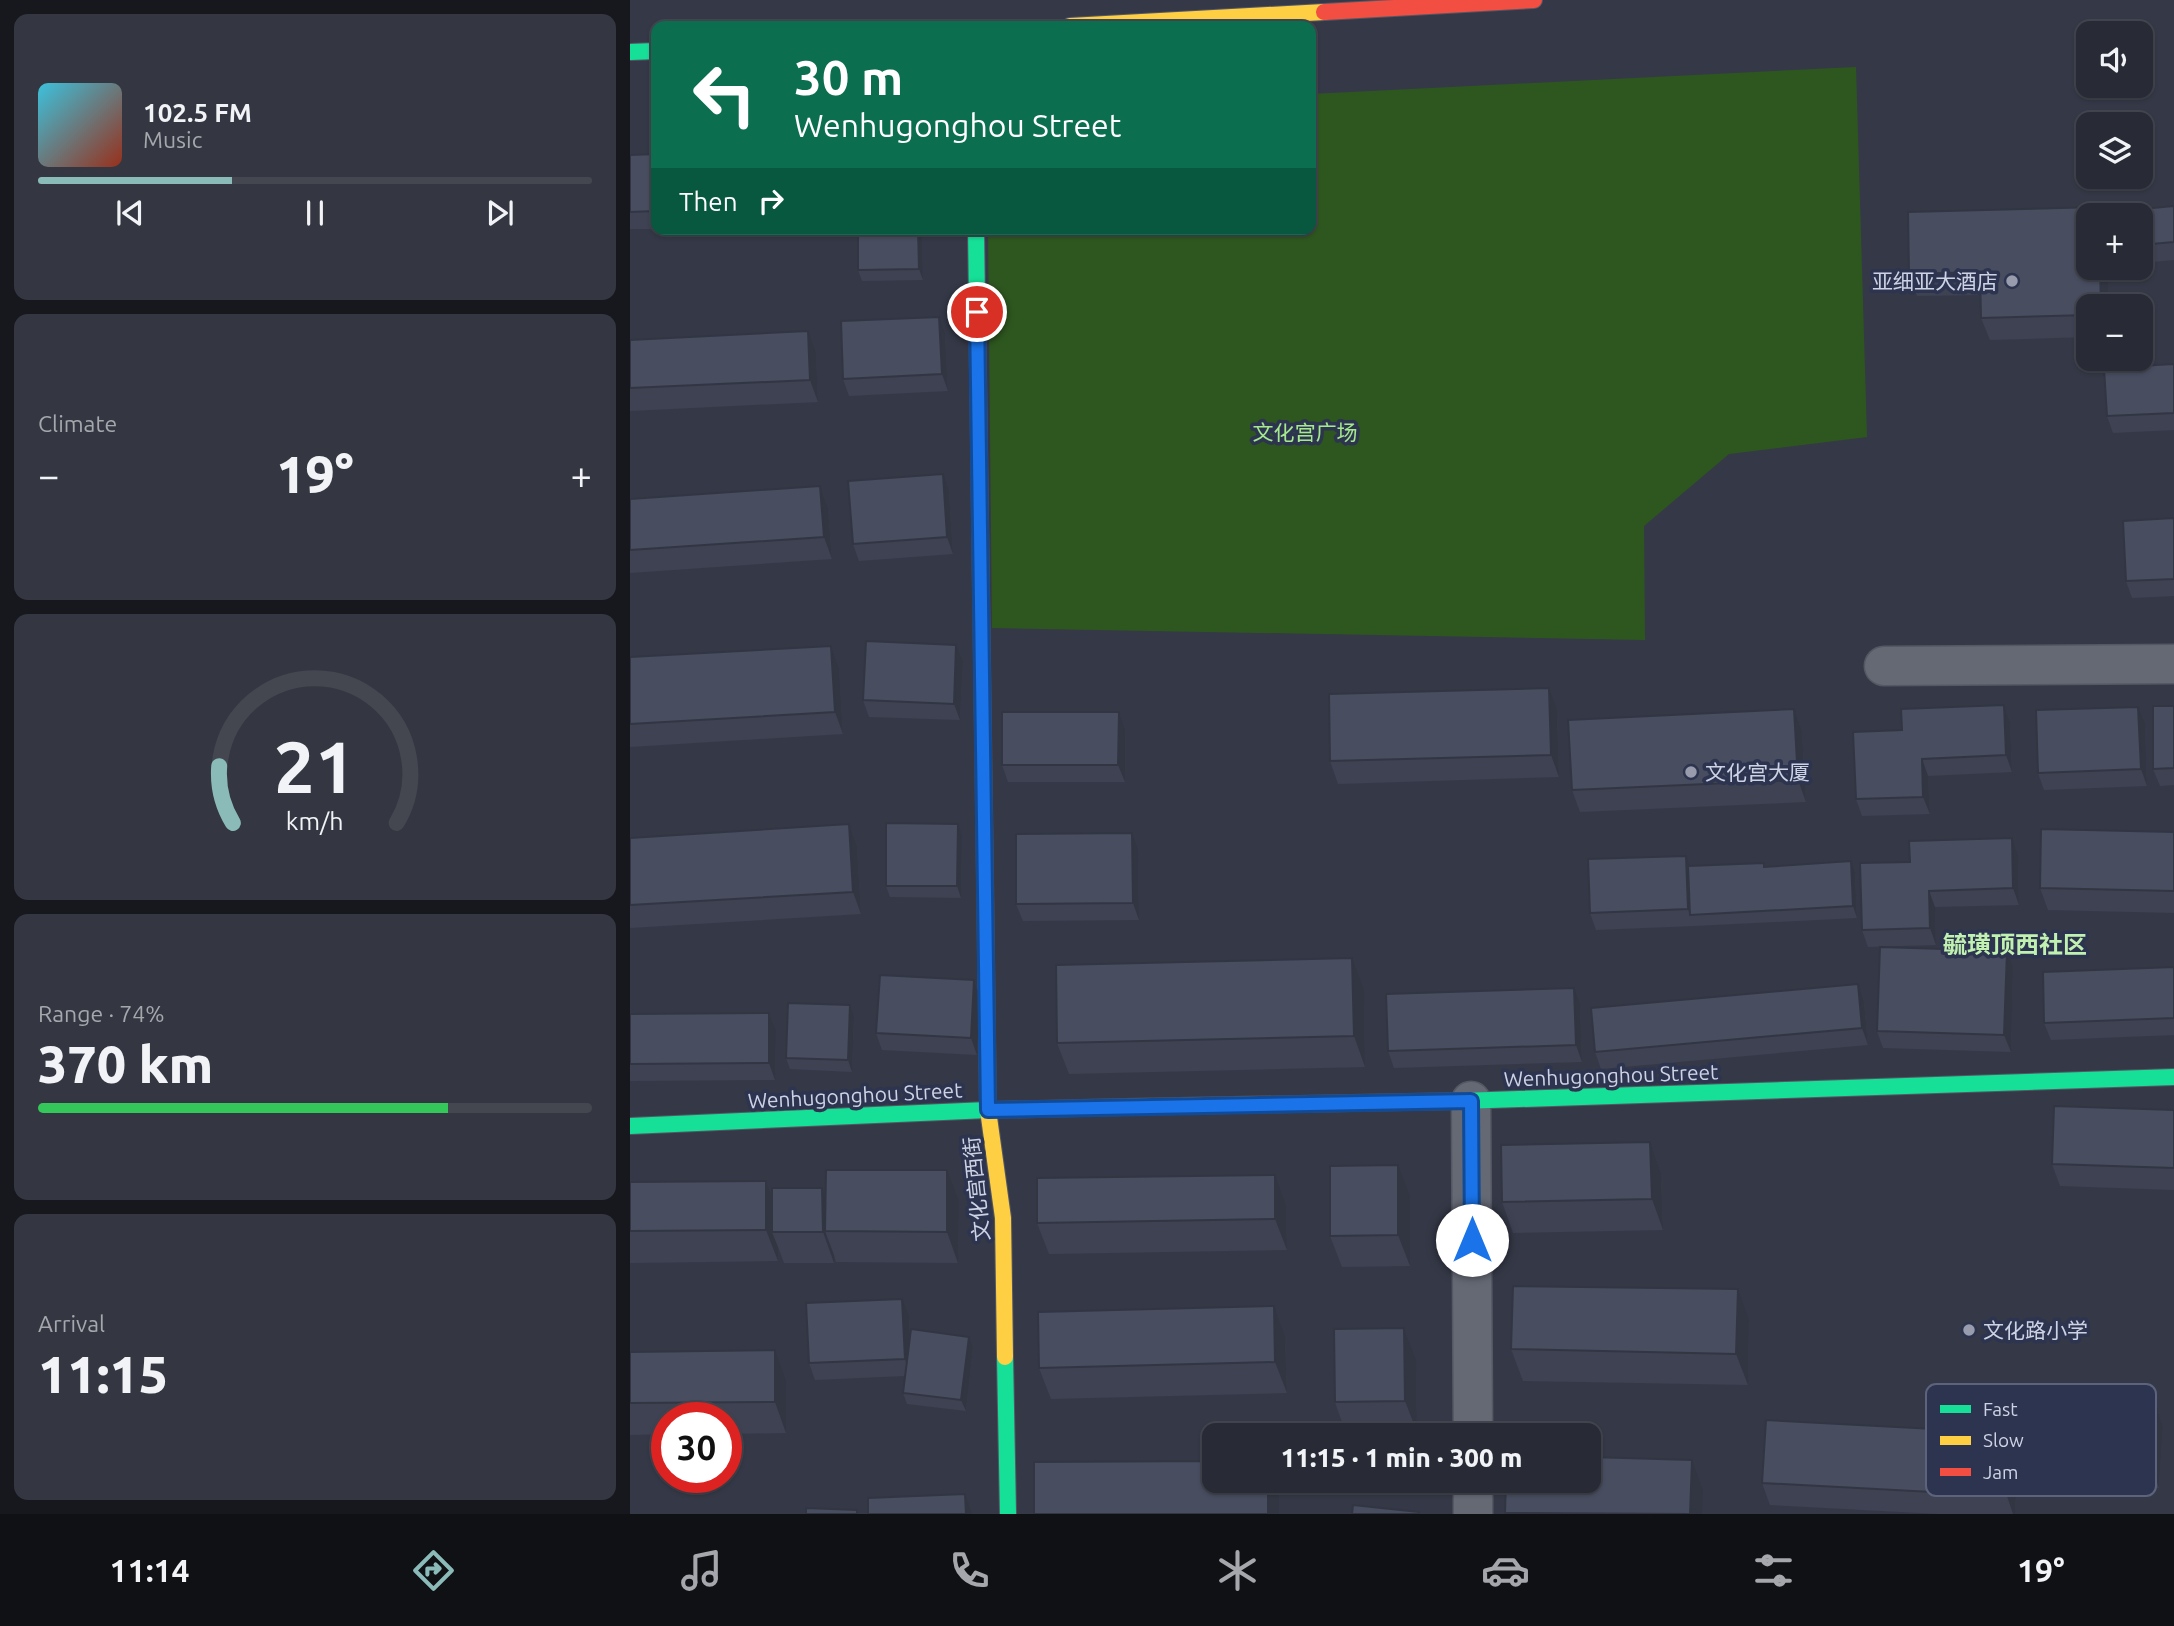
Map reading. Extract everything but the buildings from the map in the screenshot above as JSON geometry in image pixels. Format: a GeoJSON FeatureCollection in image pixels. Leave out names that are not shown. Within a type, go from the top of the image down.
{"type":"FeatureCollection","features":[{"type":"Feature","properties":{"kind":"street"},"geometry":{"type":"LineString","coordinates":[[1159,21],[1534,0]]}},
{"type":"Feature","properties":{"kind":"street"},"geometry":{"type":"LineString","coordinates":[[630,52],[651,51]]}},
{"type":"Feature","properties":{"kind":"street","name":"文化宫西街"},"geometry":{"type":"LineString","coordinates":[[976,235],[988,1110],[1003,1218],[1008,1514]]}},
{"type":"Feature","properties":{"kind":"street"},"geometry":{"type":"LineString","coordinates":[[1884,666],[2174,664]]}},
{"type":"Feature","properties":{"kind":"street","name":"Wenhugonghou Street"},"geometry":{"type":"LineString","coordinates":[[630,1126],[988,1110],[1471,1101],[2174,1077]]}},
{"type":"Feature","properties":{"kind":"street"},"geometry":{"type":"LineString","coordinates":[[1471,1101],[1473,1423]]}},
{"type":"Feature","properties":{"kind":"street"},"geometry":{"type":"LineString","coordinates":[[1473,1493],[1473,1514]]}},
{"type":"Feature","properties":{"kind":"green space","name":"文化宫广场"},"geometry":{"type":"Polygon","coordinates":[[[1856,67],[1867,437],[1729,454],[1644,526],[1645,640],[992,628],[988,235],[1316,235],[1316,94],[1856,67]]]}},
{"type":"Feature","properties":{"kind":"traffic: fast"},"geometry":{"type":"LineString","coordinates":[[630,52],[651,51]]}},
{"type":"Feature","properties":{"kind":"traffic: fast"},"geometry":{"type":"LineString","coordinates":[[976,235],[985,879]]}},
{"type":"Feature","properties":{"kind":"traffic: fast"},"geometry":{"type":"LineString","coordinates":[[1461,1101],[2174,1077]]}},
{"type":"Feature","properties":{"kind":"traffic: fast"},"geometry":{"type":"LineString","coordinates":[[630,1126],[988,1110],[1124,1107]]}},
{"type":"Feature","properties":{"kind":"traffic: fast"},"geometry":{"type":"LineString","coordinates":[[1005,1357],[1008,1514]]}},
{"type":"Feature","properties":{"kind":"traffic: slow"},"geometry":{"type":"LineString","coordinates":[[1161,21],[1324,12]]}},
{"type":"Feature","properties":{"kind":"traffic: slow"},"geometry":{"type":"LineString","coordinates":[[985,879],[988,1110],[1003,1218],[1005,1357]]}},
{"type":"Feature","properties":{"kind":"traffic: slow"},"geometry":{"type":"LineString","coordinates":[[1124,1107],[1461,1101]]}},
{"type":"Feature","properties":{"kind":"traffic: jam"},"geometry":{"type":"LineString","coordinates":[[1324,12],[1534,0]]}},
{"type":"Feature","properties":{"kind":"place","name":"亚细亚大酒店"},"geometry":{"type":"Point","coordinates":[2012,281]}},
{"type":"Feature","properties":{"kind":"place","name":"文化宫大厦"},"geometry":{"type":"Point","coordinates":[1691,772]}},
{"type":"Feature","properties":{"kind":"place","name":"文化路小学"},"geometry":{"type":"Point","coordinates":[1969,1330]}},
{"type":"Feature","properties":{"kind":"district","name":"毓璜顶西社区"},"geometry":{"type":"Point","coordinates":[2015,944]}},
{"type":"Feature","properties":{"kind":"route"},"geometry":{"type":"LineString","coordinates":[[977,312],[988,1110],[1471,1101],[1472,1240]]}}]}
